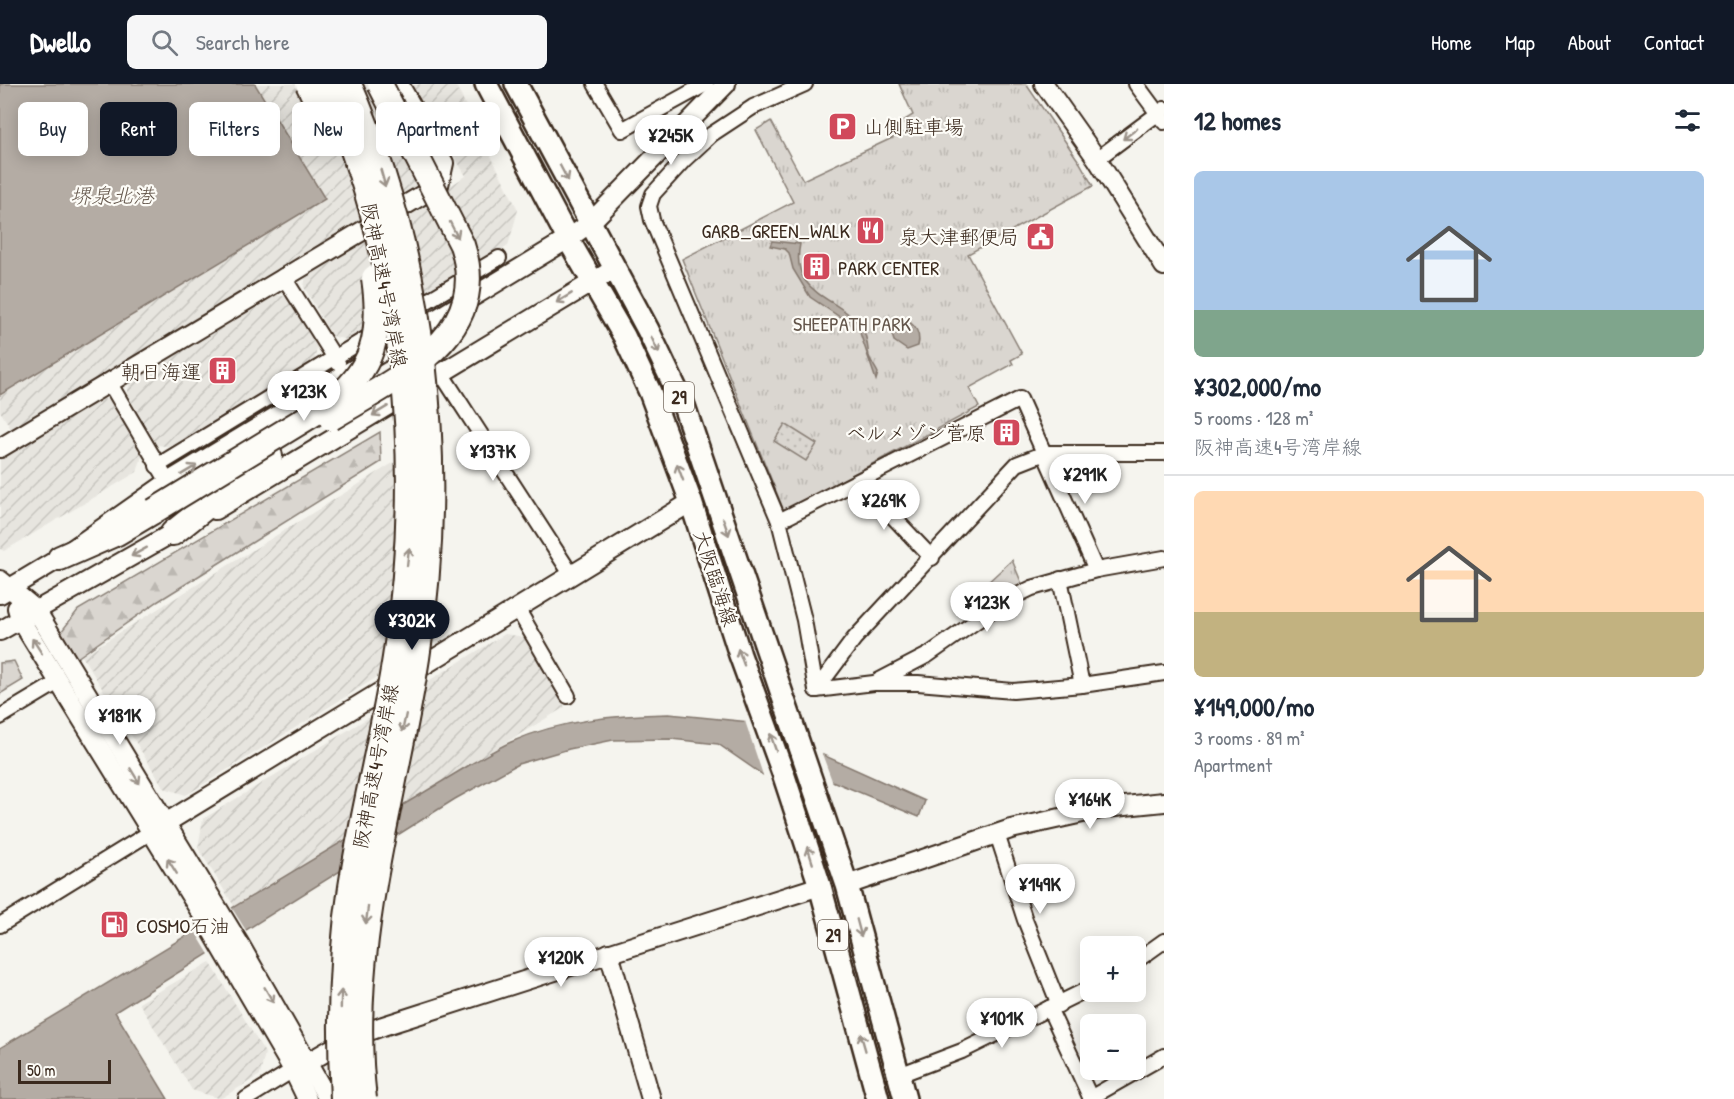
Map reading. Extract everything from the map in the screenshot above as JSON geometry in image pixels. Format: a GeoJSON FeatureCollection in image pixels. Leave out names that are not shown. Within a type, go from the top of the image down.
{"type":"FeatureCollection","features":[{"type":"Feature","properties":{"kind":"highway"},"geometry":{"type":"LineString","coordinates":[[60,558],[117,533],[328,405],[351,385],[369,360],[377,320],[369,257],[345,172],[330,130],[308,84]]}},
{"type":"Feature","properties":{"kind":"highway","name":"阪神高速4号湾岸線"},"geometry":{"type":"LineString","coordinates":[[327,84],[362,176],[382,252],[402,362],[411,475],[410,540],[399,635],[351,886],[344,939],[340,994],[343,1099]]}},
{"type":"Feature","properties":{"kind":"highway","name":"阪神高速4号湾岸線"},"geometry":{"type":"LineString","coordinates":[[349,84],[380,166],[412,294],[425,382],[431,475],[430,540],[417,660],[380,841],[364,940],[360,1041],[364,1099]]}},
{"type":"Feature","properties":{"kind":"highway"},"geometry":{"type":"LineString","coordinates":[[173,533],[270,456],[434,351],[453,329],[464,306],[469,273],[462,245],[380,84]]}},
{"type":"Feature","properties":{"kind":"main road","name":"大阪臨海線"},"geometry":{"type":"LineString","coordinates":[[486,84],[568,239],[624,336],[650,392],[692,502],[740,655],[762,711],[820,886],[878,1099]]}},
{"type":"Feature","properties":{"kind":"main road","name":"大阪臨海線"},"geometry":{"type":"LineString","coordinates":[[516,84],[684,406],[764,636],[793,732],[847,885],[905,1099]]}},
{"type":"Feature","properties":{"kind":"street"},"geometry":{"type":"LineString","coordinates":[[0,448],[439,185],[444,163],[399,84]]}},
{"type":"Feature","properties":{"kind":"street"},"geometry":{"type":"LineString","coordinates":[[596,84],[622,130],[706,84]]}},
{"type":"Feature","properties":{"kind":"street"},"geometry":{"type":"LineString","coordinates":[[4,587],[60,558],[168,482],[346,376],[568,239],[590,223],[726,84]]}},
{"type":"Feature","properties":{"kind":"street"},"geometry":{"type":"LineString","coordinates":[[806,84],[753,107],[712,134],[657,188],[649,206],[652,219],[778,521],[804,621],[816,690]]}},
{"type":"Feature","properties":{"kind":"street"},"geometry":{"type":"LineString","coordinates":[[1044,84],[1096,159],[1164,266]]}},
{"type":"Feature","properties":{"kind":"street"},"geometry":{"type":"LineString","coordinates":[[1096,159],[1162,115],[1136,84]]}},
{"type":"Feature","properties":{"kind":"street"},"geometry":{"type":"LineString","coordinates":[[157,466],[499,258]]}},
{"type":"Feature","properties":{"kind":"street"},"geometry":{"type":"LineString","coordinates":[[0,631],[245,493],[614,269]]}},
{"type":"Feature","properties":{"kind":"street"},"geometry":{"type":"LineString","coordinates":[[284,276],[346,376]]}},
{"type":"Feature","properties":{"kind":"street"},"geometry":{"type":"LineString","coordinates":[[441,373],[571,574]]}},
{"type":"Feature","properties":{"kind":"street"},"geometry":{"type":"LineString","coordinates":[[109,382],[168,482]]}},
{"type":"Feature","properties":{"kind":"street"},"geometry":{"type":"LineString","coordinates":[[778,521],[1020,399],[1096,570]]}},
{"type":"Feature","properties":{"kind":"street"},"geometry":{"type":"LineString","coordinates":[[816,690],[854,639],[932,558],[1017,464],[1045,453],[1164,453]]}},
{"type":"Feature","properties":{"kind":"street"},"geometry":{"type":"LineString","coordinates":[[859,482],[932,558]]}},
{"type":"Feature","properties":{"kind":"street"},"geometry":{"type":"LineString","coordinates":[[0,925],[692,502]]}},
{"type":"Feature","properties":{"kind":"street"},"geometry":{"type":"LineString","coordinates":[[874,683],[928,655],[1005,601],[1032,588],[1096,570],[1164,558]]}},
{"type":"Feature","properties":{"kind":"street"},"geometry":{"type":"LineString","coordinates":[[1060,579],[1082,685]]}},
{"type":"Feature","properties":{"kind":"street"},"geometry":{"type":"LineString","coordinates":[[4,587],[36,610],[158,828]]}},
{"type":"Feature","properties":{"kind":"street"},"geometry":{"type":"LineString","coordinates":[[4,587],[20,619],[210,911],[301,1066],[328,1099]]}},
{"type":"Feature","properties":{"kind":"street"},"geometry":{"type":"LineString","coordinates":[[517,608],[568,696]]}},
{"type":"Feature","properties":{"kind":"street"},"geometry":{"type":"LineString","coordinates":[[816,690],[874,683],[918,683],[1013,691],[1082,685],[1164,673]]}},
{"type":"Feature","properties":{"kind":"street"},"geometry":{"type":"LineString","coordinates":[[0,717],[60,681]]}},
{"type":"Feature","properties":{"kind":"street"},"geometry":{"type":"LineString","coordinates":[[847,885],[997,834],[1105,808],[1164,802]]}},
{"type":"Feature","properties":{"kind":"street"},"geometry":{"type":"LineString","coordinates":[[997,834],[1054,1006],[1091,1099],[1164,1056]]}},
{"type":"Feature","properties":{"kind":"street"},"geometry":{"type":"LineString","coordinates":[[246,1099],[350,1038],[820,886]]}},
{"type":"Feature","properties":{"kind":"street"},"geometry":{"type":"LineString","coordinates":[[1146,954],[1164,941]]}},
{"type":"Feature","properties":{"kind":"street"},"geometry":{"type":"LineString","coordinates":[[609,953],[651,1099]]}},
{"type":"Feature","properties":{"kind":"street"},"geometry":{"type":"LineString","coordinates":[[899,1075],[962,1052],[1080,993]]}},
{"type":"Feature","properties":{"kind":"street"},"geometry":{"type":"LineString","coordinates":[[301,1066],[307,1099]]}},
{"type":"Feature","properties":{"kind":"shaded area"},"geometry":{"type":"Polygon","coordinates":[[[256,84],[389,84],[397,102],[376,102],[376,156],[423,156],[433,178],[13,432],[0,411],[0,396],[325,199],[299,156],[364,156],[364,102],[292,102],[292,144],[280,124],[280,102],[267,102],[256,84]]]}},
{"type":"Feature","properties":{"kind":"shaded area"},"geometry":{"type":"Polygon","coordinates":[[[412,84],[455,84],[464,102],[423,102],[412,84]]]}},
{"type":"Feature","properties":{"kind":"shaded area"},"geometry":{"type":"Polygon","coordinates":[[[454,156],[491,156],[518,210],[508,246],[347,340],[332,336],[304,287],[306,275],[466,176],[454,156]]]}},
{"type":"Feature","properties":{"kind":"shaded area"},"geometry":{"type":"Polygon","coordinates":[[[272,294],[288,297],[317,347],[314,363],[174,447],[157,445],[127,393],[131,379],[272,294]]]}},
{"type":"Feature","properties":{"kind":"shaded area"},"geometry":{"type":"Polygon","coordinates":[[[97,398],[109,400],[142,456],[137,472],[4,551],[0,549],[0,457],[97,398]]]}},
{"type":"Feature","properties":{"kind":"shaded area"},"geometry":{"type":"Polygon","coordinates":[[[401,458],[393,583],[379,676],[186,795],[164,788],[82,656],[401,458]]]}},
{"type":"Feature","properties":{"kind":"shaded area"},"geometry":{"type":"Polygon","coordinates":[[[505,634],[524,637],[565,707],[234,906],[198,848],[203,819],[505,634]]]}},
{"type":"Feature","properties":{"kind":"shaded area"},"geometry":{"type":"Polygon","coordinates":[[[210,962],[265,1053],[260,1075],[220,1099],[192,1090],[139,1003],[210,962]]]}},
{"type":"Feature","properties":{"kind":"green space","name":"SHEEPATH PARK"},"geometry":{"type":"Polygon","coordinates":[[[899,84],[1026,84],[1093,186],[968,254],[1022,354],[1011,360],[1013,364],[969,388],[979,407],[784,511],[682,259],[793,202],[756,130],[771,121],[803,180],[907,131],[903,121],[913,115],[899,84]]]}},
{"type":"Feature","properties":{"kind":"green space"},"geometry":{"type":"Polygon","coordinates":[[[785,424],[817,444],[806,461],[774,441],[785,424]]]}},
{"type":"Feature","properties":{"kind":"green space"},"geometry":{"type":"Polygon","coordinates":[[[380,432],[381,462],[157,602],[77,658],[61,632],[78,610],[380,432]]]}},
{"type":"Feature","properties":{"kind":"green space"},"geometry":{"type":"Polygon","coordinates":[[[1012,560],[1022,584],[997,600],[986,584],[1012,560]]]}},
{"type":"Feature","properties":{"kind":"green space"},"geometry":{"type":"Polygon","coordinates":[[[14,661],[23,680],[0,694],[0,663],[14,661]]]}},
{"type":"Feature","properties":{"kind":"water","name":"堺泉北港"},"geometry":{"type":"Polygon","coordinates":[[[0,84],[255,84],[266,102],[189,102],[189,156],[280,156],[280,125],[292,145],[292,156],[299,156],[325,199],[0,395],[0,84]]]}},
{"type":"Feature","properties":{"kind":"water"},"geometry":{"type":"Polygon","coordinates":[[[772,241],[800,244],[799,261],[802,275],[809,285],[818,294],[852,317],[864,331],[869,356],[878,373],[876,380],[859,330],[810,297],[793,269],[789,253],[785,249],[770,246],[772,241]]]}},
{"type":"Feature","properties":{"kind":"water"},"geometry":{"type":"Polygon","coordinates":[[[895,319],[906,320],[914,326],[919,340],[918,346],[907,350],[894,341],[890,328],[895,319]]]}},
{"type":"Feature","properties":{"kind":"water"},"geometry":{"type":"Polygon","coordinates":[[[669,714],[750,722],[925,801],[919,817],[796,766],[763,775],[718,744],[671,739],[613,740],[569,749],[518,764],[455,799],[115,1012],[168,1099],[0,1099],[0,1048],[506,744],[549,728],[588,720],[669,714]]]}},
{"type":"Feature","properties":{"kind":"pier"},"geometry":{"type":"Polygon","coordinates":[[[744,718],[751,719],[821,751],[834,786],[794,768],[764,778],[744,718]]]}},
{"type":"Feature","properties":{"kind":"pier"},"geometry":{"type":"Polygon","coordinates":[[[230,905],[247,932],[210,956],[193,928],[230,905]]]}},
{"type":"Feature","properties":{"kind":"place","name":"山側駐車場"},"geometry":{"type":"Point","coordinates":[843,126]}},
{"type":"Feature","properties":{"kind":"place","name":"GARB_GREEN_WALK"},"geometry":{"type":"Point","coordinates":[871,230]}},
{"type":"Feature","properties":{"kind":"place","name":"泉大津郵便局"},"geometry":{"type":"Point","coordinates":[1040,236]}},
{"type":"Feature","properties":{"kind":"place","name":"PARK CENTER"},"geometry":{"type":"Point","coordinates":[817,267]}},
{"type":"Feature","properties":{"kind":"place","name":"朝日海運"},"geometry":{"type":"Point","coordinates":[222,371]}},
{"type":"Feature","properties":{"kind":"place","name":"ベルメゾン菅原"},"geometry":{"type":"Point","coordinates":[1007,432]}},
{"type":"Feature","properties":{"kind":"place","name":"COSMO石油"},"geometry":{"type":"Point","coordinates":[115,925]}}]}
